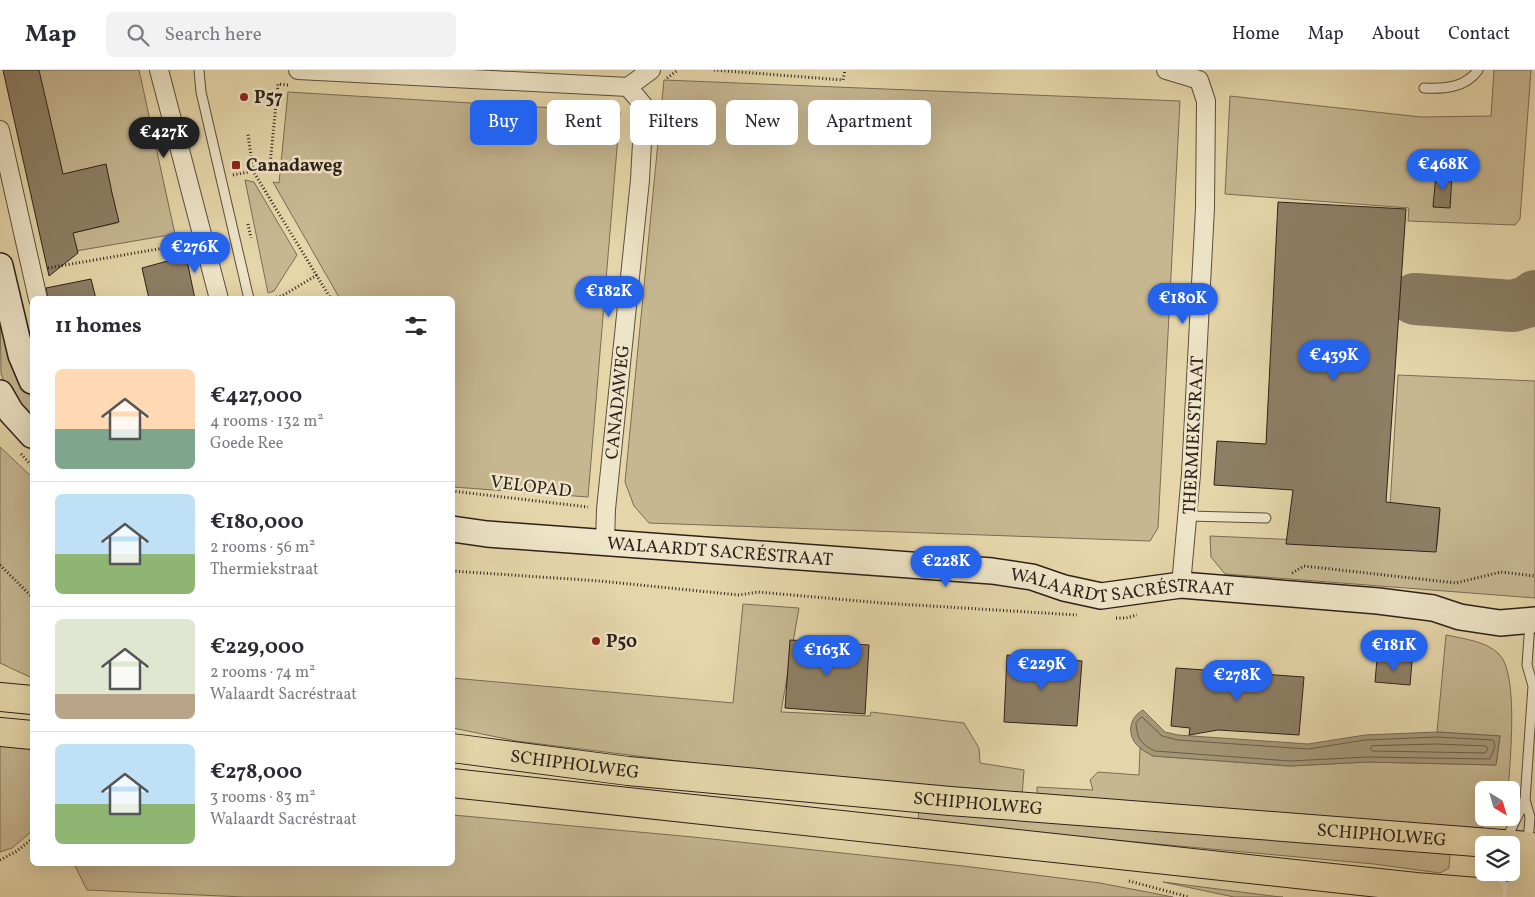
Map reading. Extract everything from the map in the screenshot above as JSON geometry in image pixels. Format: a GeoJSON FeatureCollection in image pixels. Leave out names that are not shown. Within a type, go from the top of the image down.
{"type":"FeatureCollection","features":[{"type":"Feature","properties":{"kind":"main road"},"geometry":{"type":"LineString","coordinates":[[0,697],[30,700]]}},
{"type":"Feature","properties":{"kind":"main road"},"geometry":{"type":"LineString","coordinates":[[0,732],[30,735]]}},
{"type":"Feature","properties":{"kind":"main road","name":"SCHIPHOLWEG"},"geometry":{"type":"LineString","coordinates":[[455,748],[628,771],[940,800],[1475,842]]}},
{"type":"Feature","properties":{"kind":"main road","name":"SCHIPHOLWEG"},"geometry":{"type":"LineString","coordinates":[[455,783],[1406,886],[1491,888]]}},
{"type":"Feature","properties":{"kind":"main road","name":"SCHIPHOLWEG"},"geometry":{"type":"LineString","coordinates":[[1520,860],[1525,896]]}},
{"type":"Feature","properties":{"kind":"street"},"geometry":{"type":"LineString","coordinates":[[159,70],[218,296]]}},
{"type":"Feature","properties":{"kind":"street"},"geometry":{"type":"LineString","coordinates":[[298,78],[319,71],[628,87],[650,70]]}},
{"type":"Feature","properties":{"kind":"street","name":"THERMIEKSTRAAT"},"geometry":{"type":"LineString","coordinates":[[1166,70],[1199,80],[1206,101],[1205,208],[1188,516],[1181,586]]}},
{"type":"Feature","properties":{"kind":"street","name":"CANADAWEG"},"geometry":{"type":"LineString","coordinates":[[605,543],[606,509],[640,180],[644,106],[628,87]]}},
{"type":"Feature","properties":{"kind":"street"},"geometry":{"type":"LineString","coordinates":[[0,130],[37,296]]}},
{"type":"Feature","properties":{"kind":"street"},"geometry":{"type":"LineString","coordinates":[[30,376],[22,355],[1,273],[32,271]]}},
{"type":"Feature","properties":{"kind":"street"},"geometry":{"type":"LineString","coordinates":[[0,394],[11,412],[30,433]]}},
{"type":"Feature","properties":{"kind":"street","name":"WALAARDT SACRÉSTRAAT"},"geometry":{"type":"LineString","coordinates":[[455,529],[487,534],[992,571],[1032,577],[1064,588],[1102,596],[1181,586],[1289,592],[1433,608],[1460,617],[1500,623],[1533,620]]}},
{"type":"Feature","properties":{"kind":"street","name":"SCHIPHOLWEG"},"geometry":{"type":"LineString","coordinates":[[1491,888],[1525,896]]}},
{"type":"Feature","properties":{"kind":"lane"},"geometry":{"type":"LineString","coordinates":[[199,70],[201,92],[248,296]]}},
{"type":"Feature","properties":{"kind":"lane"},"geometry":{"type":"LineString","coordinates":[[1424,88],[1444,88],[1461,84],[1473,77],[1478,70]]}},
{"type":"Feature","properties":{"kind":"lane"},"geometry":{"type":"LineString","coordinates":[[1188,516],[1266,518]]}},
{"type":"Feature","properties":{"kind":"lane"},"geometry":{"type":"LineString","coordinates":[[1519,836],[1525,800],[1534,685],[1527,666],[1533,620]]}},
{"type":"Feature","properties":{"kind":"lane"},"geometry":{"type":"LineString","coordinates":[[1520,840],[1530,817],[1525,800]]}},
{"type":"Feature","properties":{"kind":"path"},"geometry":{"type":"LineString","coordinates":[[714,70],[843,80],[845,70]]}},
{"type":"Feature","properties":{"kind":"path"},"geometry":{"type":"LineString","coordinates":[[298,78],[278,84],[270,165],[252,171],[329,296]]}},
{"type":"Feature","properties":{"kind":"path"},"geometry":{"type":"LineString","coordinates":[[32,271],[204,241]]}},
{"type":"Feature","properties":{"kind":"path"},"geometry":{"type":"LineString","coordinates":[[282,296],[317,275]]}},
{"type":"Feature","properties":{"kind":"path","name":"VELOPAD"},"geometry":{"type":"LineString","coordinates":[[455,491],[606,509]]}},
{"type":"Feature","properties":{"kind":"path"},"geometry":{"type":"LineString","coordinates":[[0,565],[30,595]]}},
{"type":"Feature","properties":{"kind":"path"},"geometry":{"type":"LineString","coordinates":[[455,571],[600,581],[739,595],[758,592],[882,603],[1087,616]]}},
{"type":"Feature","properties":{"kind":"path","name":"WALAARDT SACRÉSTRAAT"},"geometry":{"type":"LineString","coordinates":[[1106,617],[1126,618],[1141,614]]}},
{"type":"Feature","properties":{"kind":"path"},"geometry":{"type":"LineString","coordinates":[[0,860],[17,851],[30,841]]}},
{"type":"Feature","properties":{"kind":"shaded area"},"geometry":{"type":"Polygon","coordinates":[[[36,70],[139,70],[175,234],[76,251],[72,233],[117,223],[106,171],[60,181],[36,70]]]}},
{"type":"Feature","properties":{"kind":"shaded area"},"geometry":{"type":"Polygon","coordinates":[[[1494,70],[1531,70],[1520,219],[1515,225],[1408,221],[1409,208],[1225,194],[1230,96],[1421,117],[1491,116],[1494,70]]]}},
{"type":"Feature","properties":{"kind":"shaded area"},"geometry":{"type":"Polygon","coordinates":[[[664,80],[1180,101],[1158,528],[1150,541],[649,523],[634,506],[625,482],[658,145],[716,145],[716,100],[662,100],[664,80]]]}},
{"type":"Feature","properties":{"kind":"shaded area"},"geometry":{"type":"Polygon","coordinates":[[[288,92],[470,103],[470,145],[537,145],[537,107],[547,108],[547,145],[617,145],[588,497],[455,487],[455,296],[338,296],[273,182],[279,183],[288,92]]]}},
{"type":"Feature","properties":{"kind":"shaded area"},"geometry":{"type":"Polygon","coordinates":[[[245,180],[254,182],[297,255],[274,291],[268,293],[245,180]]]}},
{"type":"Feature","properties":{"kind":"shaded area"},"geometry":{"type":"Polygon","coordinates":[[[0,301],[16,367],[30,395],[30,419],[8,391],[1,374],[0,301]]]}},
{"type":"Feature","properties":{"kind":"shaded area"},"geometry":{"type":"Polygon","coordinates":[[[1398,375],[1535,381],[1535,598],[1225,574],[1211,557],[1210,536],[1437,546],[1440,510],[1390,507],[1398,375]]]}},
{"type":"Feature","properties":{"kind":"shaded area"},"geometry":{"type":"Polygon","coordinates":[[[0,447],[30,475],[30,677],[0,663],[0,447]]]}},
{"type":"Feature","properties":{"kind":"shaded area"},"geometry":{"type":"Polygon","coordinates":[[[743,604],[799,608],[781,712],[870,716],[871,712],[964,723],[979,748],[980,763],[1024,770],[1022,796],[865,784],[516,741],[455,728],[455,678],[733,703],[743,604]]]}},
{"type":"Feature","properties":{"kind":"shaded area"},"geometry":{"type":"Polygon","coordinates":[[[1446,635],[1488,646],[1499,654],[1505,664],[1509,679],[1512,719],[1509,781],[1475,781],[1475,826],[1483,826],[1473,831],[1449,826],[1361,819],[1037,797],[1037,787],[1093,790],[1090,780],[1098,772],[1139,775],[1140,748],[1153,756],[1290,766],[1368,762],[1496,765],[1500,736],[1437,732],[1446,635]]]}},
{"type":"Feature","properties":{"kind":"shaded area"},"geometry":{"type":"Polygon","coordinates":[[[0,744],[30,747],[30,833],[12,848],[0,852],[0,744]]]}},
{"type":"Feature","properties":{"kind":"shaded area"},"geometry":{"type":"Polygon","coordinates":[[[919,809],[1450,854],[1449,868],[1440,873],[1374,864],[918,822],[919,809]]]}},
{"type":"Feature","properties":{"kind":"shaded area"},"geometry":{"type":"Polygon","coordinates":[[[455,815],[693,837],[963,866],[1100,883],[1173,897],[244,897],[87,890],[75,866],[455,866],[455,815]]]}},
{"type":"Feature","properties":{"kind":"shaded area"},"geometry":{"type":"Polygon","coordinates":[[[1163,882],[1280,897],[1234,897],[1163,882]]]}},
{"type":"Feature","properties":{"kind":"water"},"geometry":{"type":"Polygon","coordinates":[[[1143,710],[1165,732],[1178,735],[1308,744],[1365,735],[1437,732],[1500,736],[1496,765],[1368,762],[1290,766],[1153,756],[1139,747],[1132,738],[1132,722],[1138,713],[1143,710]]]}},
{"type":"Feature","properties":{"kind":"building"},"geometry":{"type":"Polygon","coordinates":[[[3,70],[39,70],[63,174],[106,164],[119,222],[73,233],[78,253],[49,276],[3,70]]]}},
{"type":"Feature","properties":{"kind":"building"},"geometry":{"type":"Polygon","coordinates":[[[1436,174],[1452,176],[1450,208],[1433,207],[1436,174]]]}},
{"type":"Feature","properties":{"kind":"building"},"geometry":{"type":"Polygon","coordinates":[[[1278,202],[1406,209],[1386,502],[1440,508],[1436,552],[1286,544],[1293,490],[1214,485],[1217,441],[1266,444],[1278,202]]]}},
{"type":"Feature","properties":{"kind":"building"},"geometry":{"type":"Polygon","coordinates":[[[186,256],[194,296],[148,296],[142,268],[186,256]]]}},
{"type":"Feature","properties":{"kind":"building"},"geometry":{"type":"Polygon","coordinates":[[[91,279],[95,296],[47,296],[46,288],[91,279]]]}},
{"type":"Feature","properties":{"kind":"building"},"geometry":{"type":"Polygon","coordinates":[[[790,640],[869,645],[865,714],[785,708],[790,640]]]}},
{"type":"Feature","properties":{"kind":"building"},"geometry":{"type":"Polygon","coordinates":[[[1007,655],[1082,661],[1077,726],[1004,722],[1007,655]]]}},
{"type":"Feature","properties":{"kind":"building"},"geometry":{"type":"Polygon","coordinates":[[[1377,659],[1412,662],[1410,685],[1375,682],[1377,659]]]}},
{"type":"Feature","properties":{"kind":"building"},"geometry":{"type":"Polygon","coordinates":[[[1176,668],[1304,677],[1299,735],[1218,730],[1189,735],[1190,728],[1171,726],[1176,668]]]}},
{"type":"Feature","properties":{"kind":"taxiway"},"geometry":{"type":"LineString","coordinates":[[1415,299],[1513,306],[1530,301],[1535,296]]}},
{"type":"Feature","properties":{"kind":"place","name":"P57"},"geometry":{"type":"Point","coordinates":[244,97]}},
{"type":"Feature","properties":{"kind":"place","name":"Canadaweg"},"geometry":{"type":"Point","coordinates":[236,165]}},
{"type":"Feature","properties":{"kind":"place","name":"P50"},"geometry":{"type":"Point","coordinates":[596,641]}}]}
